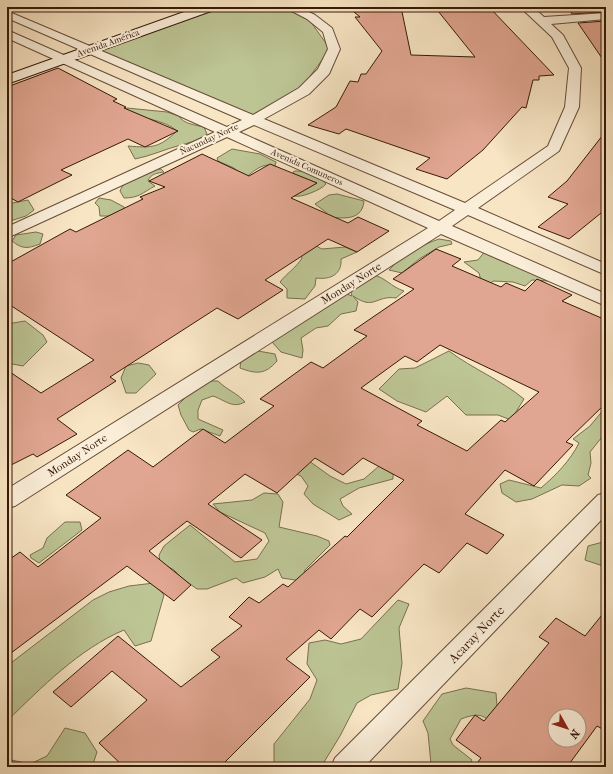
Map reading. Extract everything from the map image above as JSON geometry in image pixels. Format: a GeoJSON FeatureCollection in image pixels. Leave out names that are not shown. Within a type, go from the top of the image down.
{"type":"FeatureCollection","features":[{"type":"Feature","properties":{"kind":"main road","name":"Avenida América"},"geometry":{"type":"LineString","coordinates":[[7,80],[210,7]]}},
{"type":"Feature","properties":{"kind":"main road","name":"Avenida América"},"geometry":{"type":"LineString","coordinates":[[29,56],[90,34]]}},
{"type":"Feature","properties":{"kind":"street","name":"Ñacunday Norte"},"geometry":{"type":"LineString","coordinates":[[7,233],[253,120],[304,91],[324,71],[334,49],[328,31],[311,17],[290,7]]}},
{"type":"Feature","properties":{"kind":"street","name":"Monday Norte"},"geometry":{"type":"LineString","coordinates":[[7,500],[442,226],[554,148],[572,107],[575,68],[557,35],[526,7]]}},
{"type":"Feature","properties":{"kind":"street"},"geometry":{"type":"LineString","coordinates":[[7,14],[253,120],[468,208],[606,270]]}},
{"type":"Feature","properties":{"kind":"street"},"geometry":{"type":"LineString","coordinates":[[542,21],[606,16]]}},
{"type":"Feature","properties":{"kind":"street","name":"Avenida Comuneros"},"geometry":{"type":"LineString","coordinates":[[7,34],[225,132],[442,226],[606,301]]}},
{"type":"Feature","properties":{"kind":"street","name":"Acaray Norte"},"geometry":{"type":"LineString","coordinates":[[346,767],[606,501]]}},
{"type":"Feature","properties":{"kind":"green space"},"geometry":{"type":"Polygon","coordinates":[[[217,7],[286,7],[308,18],[330,49],[300,90],[253,117],[96,50],[217,7]]]}},
{"type":"Feature","properties":{"kind":"green space"},"geometry":{"type":"Polygon","coordinates":[[[127,108],[167,112],[179,116],[183,121],[204,127],[207,134],[200,139],[135,159],[128,146],[155,146],[171,137],[177,131],[159,121],[121,112],[127,108]]]}},
{"type":"Feature","properties":{"kind":"green space"},"geometry":{"type":"Polygon","coordinates":[[[232,149],[260,154],[276,162],[275,166],[263,166],[245,178],[234,168],[218,161],[217,158],[232,149]]]}},
{"type":"Feature","properties":{"kind":"green space"},"geometry":{"type":"Polygon","coordinates":[[[161,169],[164,172],[152,175],[148,181],[155,186],[137,196],[124,198],[120,191],[131,178],[149,171],[161,169]]]}},
{"type":"Feature","properties":{"kind":"green space"},"geometry":{"type":"Polygon","coordinates":[[[295,171],[312,174],[320,178],[326,184],[320,189],[311,193],[301,196],[294,196],[317,183],[294,174],[293,172],[295,171]]]}},
{"type":"Feature","properties":{"kind":"green space"},"geometry":{"type":"Polygon","coordinates":[[[337,194],[364,201],[359,213],[349,218],[324,216],[327,213],[315,204],[329,195],[337,194]]]}},
{"type":"Feature","properties":{"kind":"green space"},"geometry":{"type":"Polygon","coordinates":[[[99,198],[111,200],[124,207],[125,211],[116,216],[100,216],[99,207],[95,203],[99,198]]]}},
{"type":"Feature","properties":{"kind":"green space"},"geometry":{"type":"Polygon","coordinates":[[[28,200],[34,210],[26,216],[7,222],[7,204],[28,200]]]}},
{"type":"Feature","properties":{"kind":"green space"},"geometry":{"type":"Polygon","coordinates":[[[36,232],[43,234],[40,244],[32,247],[22,247],[12,241],[16,235],[36,232]]]}},
{"type":"Feature","properties":{"kind":"green space"},"geometry":{"type":"Polygon","coordinates":[[[439,239],[451,241],[452,244],[439,247],[419,259],[402,273],[389,270],[399,260],[425,244],[439,239]]]}},
{"type":"Feature","properties":{"kind":"green space"},"geometry":{"type":"Polygon","coordinates":[[[314,245],[322,249],[345,247],[357,252],[341,259],[340,269],[331,277],[316,278],[315,286],[305,299],[287,298],[287,289],[280,282],[300,261],[302,258],[301,254],[314,245]]]}},
{"type":"Feature","properties":{"kind":"green space"},"geometry":{"type":"Polygon","coordinates":[[[486,250],[543,274],[548,281],[532,280],[525,286],[513,282],[493,281],[484,292],[479,273],[464,262],[478,260],[486,250]]]}},
{"type":"Feature","properties":{"kind":"green space"},"geometry":{"type":"Polygon","coordinates":[[[372,275],[380,277],[404,291],[396,298],[389,298],[375,302],[366,302],[353,296],[358,302],[356,311],[341,314],[328,326],[316,328],[301,338],[303,350],[302,358],[281,352],[272,342],[277,335],[344,293],[352,296],[350,289],[372,275]]]}},
{"type":"Feature","properties":{"kind":"green space"},"geometry":{"type":"Polygon","coordinates":[[[25,321],[43,335],[47,342],[23,366],[7,363],[7,324],[25,321]]]}},
{"type":"Feature","properties":{"kind":"green space"},"geometry":{"type":"Polygon","coordinates":[[[258,351],[275,354],[277,361],[273,366],[260,372],[240,368],[241,360],[249,353],[258,351]]]}},
{"type":"Feature","properties":{"kind":"green space"},"geometry":{"type":"Polygon","coordinates":[[[449,351],[506,386],[524,399],[511,420],[498,415],[466,415],[447,396],[426,412],[397,401],[379,389],[399,369],[415,368],[449,351]]]}},
{"type":"Feature","properties":{"kind":"green space"},"geometry":{"type":"Polygon","coordinates":[[[138,363],[149,365],[156,374],[136,393],[126,393],[121,378],[126,366],[138,363]]]}},
{"type":"Feature","properties":{"kind":"green space"},"geometry":{"type":"Polygon","coordinates":[[[207,381],[218,381],[245,402],[236,405],[213,396],[202,400],[198,410],[198,419],[223,430],[220,436],[201,429],[193,432],[189,430],[181,415],[178,405],[191,392],[207,381]]]}},
{"type":"Feature","properties":{"kind":"green space"},"geometry":{"type":"Polygon","coordinates":[[[606,403],[606,432],[590,452],[591,463],[588,475],[591,478],[579,486],[562,485],[532,499],[516,502],[502,493],[500,484],[509,480],[541,488],[567,462],[579,443],[573,439],[590,426],[605,408],[603,405],[606,403]]]}},
{"type":"Feature","properties":{"kind":"green space"},"geometry":{"type":"Polygon","coordinates":[[[295,451],[330,476],[346,484],[364,479],[386,460],[393,464],[393,479],[359,488],[340,499],[343,506],[352,514],[339,520],[313,504],[304,494],[308,486],[301,476],[282,468],[295,451]]]}},
{"type":"Feature","properties":{"kind":"green space"},"geometry":{"type":"Polygon","coordinates":[[[264,493],[278,494],[283,502],[279,527],[317,536],[329,541],[330,545],[305,570],[302,581],[282,578],[278,569],[265,577],[243,583],[236,578],[207,589],[197,589],[183,579],[174,570],[160,562],[159,555],[164,546],[190,525],[235,562],[257,559],[269,541],[265,533],[220,512],[213,504],[252,500],[264,493]]]}},
{"type":"Feature","properties":{"kind":"green space"},"geometry":{"type":"Polygon","coordinates":[[[65,522],[80,522],[82,530],[39,563],[31,558],[30,555],[43,548],[47,538],[65,522]]]}},
{"type":"Feature","properties":{"kind":"green space"},"geometry":{"type":"Polygon","coordinates":[[[606,542],[606,567],[585,560],[588,546],[606,542]]]}},
{"type":"Feature","properties":{"kind":"green space"},"geometry":{"type":"Polygon","coordinates":[[[154,583],[164,595],[151,641],[135,646],[124,630],[107,638],[76,658],[7,721],[7,666],[93,600],[109,592],[129,586],[154,583]]]}},
{"type":"Feature","properties":{"kind":"green space"},"geometry":{"type":"Polygon","coordinates":[[[398,600],[409,604],[399,628],[402,663],[398,689],[371,695],[357,703],[340,736],[321,767],[274,767],[274,744],[310,699],[317,680],[307,664],[309,643],[325,640],[341,644],[361,639],[398,600]]]}},
{"type":"Feature","properties":{"kind":"green space"},"geometry":{"type":"Polygon","coordinates":[[[466,688],[496,693],[499,731],[483,716],[474,715],[461,719],[450,739],[453,745],[472,760],[468,767],[434,767],[431,764],[428,733],[423,721],[442,694],[466,688]]]}},
{"type":"Feature","properties":{"kind":"green space"},"geometry":{"type":"Polygon","coordinates":[[[65,728],[85,733],[97,752],[92,767],[7,767],[7,759],[30,764],[47,756],[65,728]]]}},
{"type":"Feature","properties":{"kind":"building"},"geometry":{"type":"Polygon","coordinates":[[[383,7],[401,7],[411,55],[475,57],[438,11],[489,7],[554,75],[539,76],[539,80],[533,80],[526,108],[522,107],[483,150],[447,179],[416,169],[430,158],[346,129],[339,134],[308,125],[336,107],[350,81],[358,82],[361,74],[366,74],[382,51],[355,17],[360,17],[354,12],[383,7]]]}},
{"type":"Feature","properties":{"kind":"building"},"geometry":{"type":"Polygon","coordinates":[[[568,7],[606,7],[606,12],[572,14],[568,7]]]}},
{"type":"Feature","properties":{"kind":"building"},"geometry":{"type":"Polygon","coordinates":[[[606,21],[606,64],[578,23],[606,21]]]}},
{"type":"Feature","properties":{"kind":"building"},"geometry":{"type":"Polygon","coordinates":[[[58,68],[117,99],[113,101],[126,107],[124,108],[178,131],[145,147],[128,139],[61,170],[72,175],[18,202],[7,196],[7,87],[58,68]]]}},
{"type":"Feature","properties":{"kind":"building"},"geometry":{"type":"Polygon","coordinates":[[[606,131],[606,209],[569,239],[538,227],[568,204],[548,197],[567,181],[606,131]]]}},
{"type":"Feature","properties":{"kind":"building"},"geometry":{"type":"Polygon","coordinates":[[[202,154],[249,176],[270,164],[317,183],[291,198],[348,223],[358,217],[389,231],[357,252],[328,239],[265,280],[283,290],[238,319],[217,308],[110,377],[116,381],[57,419],[77,434],[37,457],[33,454],[7,467],[7,370],[41,393],[94,360],[7,303],[7,264],[70,229],[76,232],[143,199],[140,197],[165,187],[149,181],[202,154]]]}},
{"type":"Feature","properties":{"kind":"building"},"geometry":{"type":"Polygon","coordinates":[[[436,249],[461,259],[452,266],[501,287],[506,283],[525,291],[537,279],[572,295],[562,301],[606,320],[606,403],[566,442],[573,445],[534,486],[505,470],[465,514],[504,535],[487,554],[467,543],[439,573],[424,564],[372,617],[360,609],[331,639],[319,630],[286,659],[310,677],[220,767],[124,767],[99,743],[147,700],[112,671],[71,707],[53,692],[118,636],[181,687],[220,657],[211,650],[242,626],[229,617],[249,597],[259,603],[283,584],[288,587],[345,536],[347,537],[404,480],[363,458],[343,475],[315,458],[277,493],[245,474],[208,504],[262,540],[241,558],[187,521],[149,551],[191,585],[174,601],[127,566],[7,656],[7,561],[20,552],[38,567],[101,518],[66,495],[128,450],[153,467],[203,429],[225,443],[274,406],[260,399],[311,362],[323,368],[367,336],[354,330],[414,289],[393,279],[436,249]],[[440,345],[417,362],[405,356],[361,388],[422,421],[417,425],[467,451],[501,420],[505,422],[539,392],[440,345]]]}},
{"type":"Feature","properties":{"kind":"building"},"geometry":{"type":"Polygon","coordinates":[[[606,610],[606,731],[597,726],[587,740],[587,708],[547,708],[547,748],[581,748],[567,767],[474,767],[481,758],[456,740],[475,715],[484,721],[549,643],[539,637],[556,618],[585,636],[606,610]]]}}]}
